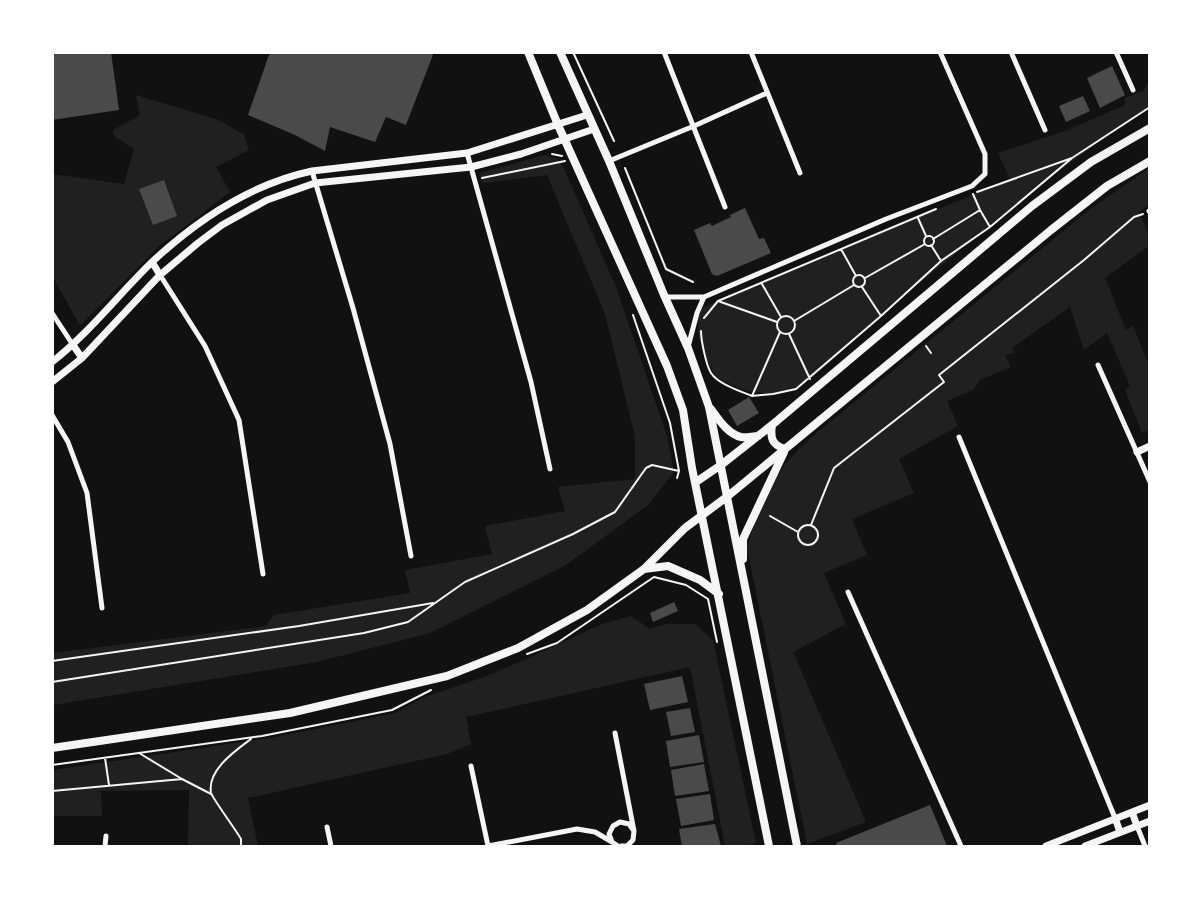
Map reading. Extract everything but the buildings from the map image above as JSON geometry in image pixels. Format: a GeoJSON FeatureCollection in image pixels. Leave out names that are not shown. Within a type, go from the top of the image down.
{"type":"FeatureCollection","features":[{"type":"Feature","properties":{"kind":"main road"},"geometry":{"type":"LineString","coordinates":[[528,52],[558,125],[667,366],[683,410],[769,846]]}},
{"type":"Feature","properties":{"kind":"main road"},"geometry":{"type":"LineString","coordinates":[[560,52],[609,161],[688,348],[710,407],[797,846]]}},
{"type":"Feature","properties":{"kind":"main road"},"geometry":{"type":"LineString","coordinates":[[696,482],[772,425],[1032,206],[1091,162],[1150,128]]}},
{"type":"Feature","properties":{"kind":"main road"},"geometry":{"type":"LineString","coordinates":[[52,748],[290,713],[447,676],[518,648],[587,610],[644,569],[685,528],[728,496],[1051,230],[1107,186],[1150,160]]}},
{"type":"Feature","properties":{"kind":"main road"},"geometry":{"type":"LineString","coordinates":[[710,407],[722,423],[733,432],[742,437],[758,436]]}},
{"type":"Feature","properties":{"kind":"main road"},"geometry":{"type":"LineString","coordinates":[[772,425],[770,434],[772,442],[778,447],[785,449]]}},
{"type":"Feature","properties":{"kind":"main road"},"geometry":{"type":"LineString","coordinates":[[744,581],[743,539],[785,449]]}},
{"type":"Feature","properties":{"kind":"main road"},"geometry":{"type":"LineString","coordinates":[[644,569],[668,566],[700,580],[719,594]]}},
{"type":"Feature","properties":{"kind":"street"},"geometry":{"type":"LineString","coordinates":[[664,52],[725,207]]}},
{"type":"Feature","properties":{"kind":"street"},"geometry":{"type":"LineString","coordinates":[[751,52],[800,173]]}},
{"type":"Feature","properties":{"kind":"street"},"geometry":{"type":"LineString","coordinates":[[665,297],[704,297],[886,219],[972,186],[985,174],[985,154],[940,52]]}},
{"type":"Feature","properties":{"kind":"street"},"geometry":{"type":"LineString","coordinates":[[1011,52],[1045,130]]}},
{"type":"Feature","properties":{"kind":"street"},"geometry":{"type":"LineString","coordinates":[[1116,52],[1133,90]]}},
{"type":"Feature","properties":{"kind":"street"},"geometry":{"type":"LineString","coordinates":[[609,161],[767,93]]}},
{"type":"Feature","properties":{"kind":"street"},"geometry":{"type":"LineString","coordinates":[[52,362],[74,345],[152,262],[202,221],[239,198],[269,184],[290,176],[312,171],[467,153],[588,115]]}},
{"type":"Feature","properties":{"kind":"street"},"geometry":{"type":"LineString","coordinates":[[52,382],[82,358],[160,275],[198,243],[244,212],[267,200],[315,183],[471,167],[522,154],[594,128]]}},
{"type":"Feature","properties":{"kind":"street"},"geometry":{"type":"LineString","coordinates":[[467,153],[532,382],[550,469]]}},
{"type":"Feature","properties":{"kind":"street"},"geometry":{"type":"LineString","coordinates":[[312,171],[353,308],[390,444],[411,556]]}},
{"type":"Feature","properties":{"kind":"street"},"geometry":{"type":"LineString","coordinates":[[152,262],[205,346],[239,420],[263,574]]}},
{"type":"Feature","properties":{"kind":"street"},"geometry":{"type":"LineString","coordinates":[[688,348],[696,314],[704,297]]}},
{"type":"Feature","properties":{"kind":"street"},"geometry":{"type":"LineString","coordinates":[[52,313],[82,358]]}},
{"type":"Feature","properties":{"kind":"street"},"geometry":{"type":"LineString","coordinates":[[1098,365],[1150,482]]}},
{"type":"Feature","properties":{"kind":"street"},"geometry":{"type":"LineString","coordinates":[[52,415],[68,442],[87,493],[102,608]]}},
{"type":"Feature","properties":{"kind":"street"},"geometry":{"type":"LineString","coordinates":[[959,437],[1120,832]]}},
{"type":"Feature","properties":{"kind":"street"},"geometry":{"type":"LineString","coordinates":[[1137,452],[1150,446]]}},
{"type":"Feature","properties":{"kind":"street"},"geometry":{"type":"LineString","coordinates":[[848,592],[962,846]]}},
{"type":"Feature","properties":{"kind":"street"},"geometry":{"type":"LineString","coordinates":[[471,766],[488,846],[577,828],[595,832],[620,846],[627,846],[633,840],[634,831],[615,732]]}},
{"type":"Feature","properties":{"kind":"street"},"geometry":{"type":"LineString","coordinates":[[1046,846],[1150,805]]}},
{"type":"Feature","properties":{"kind":"street"},"geometry":{"type":"LineString","coordinates":[[1132,812],[1145,846]]}},
{"type":"Feature","properties":{"kind":"street"},"geometry":{"type":"LineString","coordinates":[[1085,846],[1150,821]]}},
{"type":"Feature","properties":{"kind":"street"},"geometry":{"type":"LineString","coordinates":[[612,842],[609,834],[613,826],[620,822],[629,824],[634,831]]}},
{"type":"Feature","properties":{"kind":"street"},"geometry":{"type":"LineString","coordinates":[[327,827],[331,846]]}},
{"type":"Feature","properties":{"kind":"street"},"geometry":{"type":"LineString","coordinates":[[105,846],[106,836]]}},
{"type":"Feature","properties":{"kind":"path"},"geometry":{"type":"LineString","coordinates":[[573,52],[614,141]]}},
{"type":"Feature","properties":{"kind":"path"},"geometry":{"type":"LineString","coordinates":[[701,331],[701,340],[711,373],[727,385],[752,396],[796,389],[881,316],[941,261],[990,226],[1072,158],[1150,107]]}},
{"type":"Feature","properties":{"kind":"path"},"geometry":{"type":"LineString","coordinates":[[475,180],[565,160],[563,156],[552,154]]}},
{"type":"Feature","properties":{"kind":"path"},"geometry":{"type":"LineString","coordinates":[[990,226],[973,194],[1072,158]]}},
{"type":"Feature","properties":{"kind":"path"},"geometry":{"type":"LineString","coordinates":[[625,168],[666,270],[693,282]]}},
{"type":"Feature","properties":{"kind":"path"},"geometry":{"type":"LineString","coordinates":[[701,321],[718,301],[936,209]]}},
{"type":"Feature","properties":{"kind":"path"},"geometry":{"type":"LineString","coordinates":[[933,238],[980,210]]}},
{"type":"Feature","properties":{"kind":"path"},"geometry":{"type":"LineString","coordinates":[[811,525],[834,468],[944,382],[939,375],[1084,260],[1134,217],[1149,211]]}},
{"type":"Feature","properties":{"kind":"path"},"geometry":{"type":"LineString","coordinates":[[918,217],[926,236],[925,244]]}},
{"type":"Feature","properties":{"kind":"path"},"geometry":{"type":"LineString","coordinates":[[926,236],[933,238]]}},
{"type":"Feature","properties":{"kind":"path"},"geometry":{"type":"LineString","coordinates":[[930,245],[934,242],[933,238]]}},
{"type":"Feature","properties":{"kind":"path"},"geometry":{"type":"LineString","coordinates":[[865,278],[925,244],[930,245],[941,261]]}},
{"type":"Feature","properties":{"kind":"path"},"geometry":{"type":"LineString","coordinates":[[841,249],[856,276]]}},
{"type":"Feature","properties":{"kind":"path"},"geometry":{"type":"LineString","coordinates":[[856,276],[862,275],[865,278]]}},
{"type":"Feature","properties":{"kind":"path"},"geometry":{"type":"LineString","coordinates":[[854,285],[853,279],[856,276]]}},
{"type":"Feature","properties":{"kind":"path"},"geometry":{"type":"LineString","coordinates":[[862,287],[865,284],[865,278]]}},
{"type":"Feature","properties":{"kind":"path"},"geometry":{"type":"LineString","coordinates":[[762,284],[781,317]]}},
{"type":"Feature","properties":{"kind":"path"},"geometry":{"type":"LineString","coordinates":[[854,285],[859,288],[862,287]]}},
{"type":"Feature","properties":{"kind":"path"},"geometry":{"type":"LineString","coordinates":[[794,321],[854,285]]}},
{"type":"Feature","properties":{"kind":"path"},"geometry":{"type":"LineString","coordinates":[[862,287],[881,316]]}},
{"type":"Feature","properties":{"kind":"path"},"geometry":{"type":"LineString","coordinates":[[718,301],[777,322]]}},
{"type":"Feature","properties":{"kind":"path"},"geometry":{"type":"LineString","coordinates":[[892,306],[895,310]]}},
{"type":"Feature","properties":{"kind":"path"},"geometry":{"type":"LineString","coordinates":[[631,309],[670,423],[678,471],[677,478]]}},
{"type":"Feature","properties":{"kind":"path"},"geometry":{"type":"LineString","coordinates":[[786,316],[794,321],[794,330],[789,334],[780,332],[777,327],[777,322],[781,317],[786,316]]}},
{"type":"Feature","properties":{"kind":"path"},"geometry":{"type":"LineString","coordinates":[[752,396],[780,332]]}},
{"type":"Feature","properties":{"kind":"path"},"geometry":{"type":"LineString","coordinates":[[789,334],[810,378]]}},
{"type":"Feature","properties":{"kind":"path"},"geometry":{"type":"LineString","coordinates":[[52,682],[364,633],[408,622],[465,582],[573,534],[616,512],[646,468],[652,465],[678,471]]}},
{"type":"Feature","properties":{"kind":"path"},"geometry":{"type":"LineString","coordinates":[[770,516],[798,532]]}},
{"type":"Feature","properties":{"kind":"path"},"geometry":{"type":"LineString","coordinates":[[804,525],[811,525],[816,529],[818,536],[813,544],[803,544],[798,539],[798,532],[804,525]]}},
{"type":"Feature","properties":{"kind":"path"},"geometry":{"type":"LineString","coordinates":[[520,657],[557,643],[654,577],[686,585],[708,600],[718,647]]}},
{"type":"Feature","properties":{"kind":"path"},"geometry":{"type":"LineString","coordinates":[[52,660],[299,626],[434,603]]}},
{"type":"Feature","properties":{"kind":"path"},"geometry":{"type":"LineString","coordinates":[[52,766],[253,737],[392,710],[435,688]]}},
{"type":"Feature","properties":{"kind":"path"},"geometry":{"type":"LineString","coordinates":[[212,794],[212,782],[218,769],[233,753],[253,737]]}},
{"type":"Feature","properties":{"kind":"path"},"geometry":{"type":"LineString","coordinates":[[139,753],[182,779],[212,794],[241,839],[241,846]]}},
{"type":"Feature","properties":{"kind":"path"},"geometry":{"type":"LineString","coordinates":[[105,758],[109,786]]}},
{"type":"Feature","properties":{"kind":"path"},"geometry":{"type":"LineString","coordinates":[[52,790],[182,779]]}},
{"type":"Feature","properties":{"kind":"shaded area"},"geometry":{"type":"Polygon","coordinates":[[[1149,80],[1149,109],[1107,136],[1044,182],[900,299],[822,369],[796,389],[773,394],[753,392],[739,388],[716,377],[705,357],[698,335],[698,319],[704,307],[1010,179],[998,153],[1065,131],[1125,105],[1125,98],[1144,90],[1149,80]]]}},
{"type":"Feature","properties":{"kind":"shaded area"},"geometry":{"type":"Polygon","coordinates":[[[136,95],[219,120],[244,135],[249,150],[216,167],[230,192],[159,246],[80,326],[53,277],[52,174],[124,184],[134,149],[113,135],[113,130],[140,115],[136,95]]]}},
{"type":"Feature","properties":{"kind":"shaded area"},"geometry":{"type":"Polygon","coordinates":[[[545,155],[555,158],[562,164],[616,287],[667,436],[674,472],[648,505],[566,565],[430,633],[317,662],[53,705],[53,653],[266,626],[274,615],[410,593],[405,570],[492,554],[485,526],[565,511],[558,487],[635,479],[635,437],[605,314],[547,175],[483,183],[479,173],[545,155]]]}},
{"type":"Feature","properties":{"kind":"shaded area"},"geometry":{"type":"Polygon","coordinates":[[[1149,168],[1149,205],[1139,212],[1149,235],[1149,246],[1105,278],[1126,330],[1133,326],[1149,365],[1149,430],[1142,433],[1125,390],[1130,386],[1107,333],[1084,350],[1070,307],[1012,348],[1014,353],[1005,355],[1011,367],[980,380],[973,390],[947,401],[958,426],[899,459],[914,493],[852,519],[867,555],[824,573],[846,624],[793,652],[866,822],[807,844],[747,548],[763,500],[770,486],[799,449],[813,436],[1089,210],[1149,168]]]}},
{"type":"Feature","properties":{"kind":"shaded area"},"geometry":{"type":"Polygon","coordinates":[[[631,616],[650,629],[665,624],[695,624],[713,640],[756,843],[744,846],[725,846],[690,667],[466,717],[471,744],[447,754],[248,798],[258,846],[188,846],[189,790],[101,791],[102,816],[53,816],[53,770],[276,737],[395,713],[422,698],[484,677],[602,624],[631,616]]]}}]}
